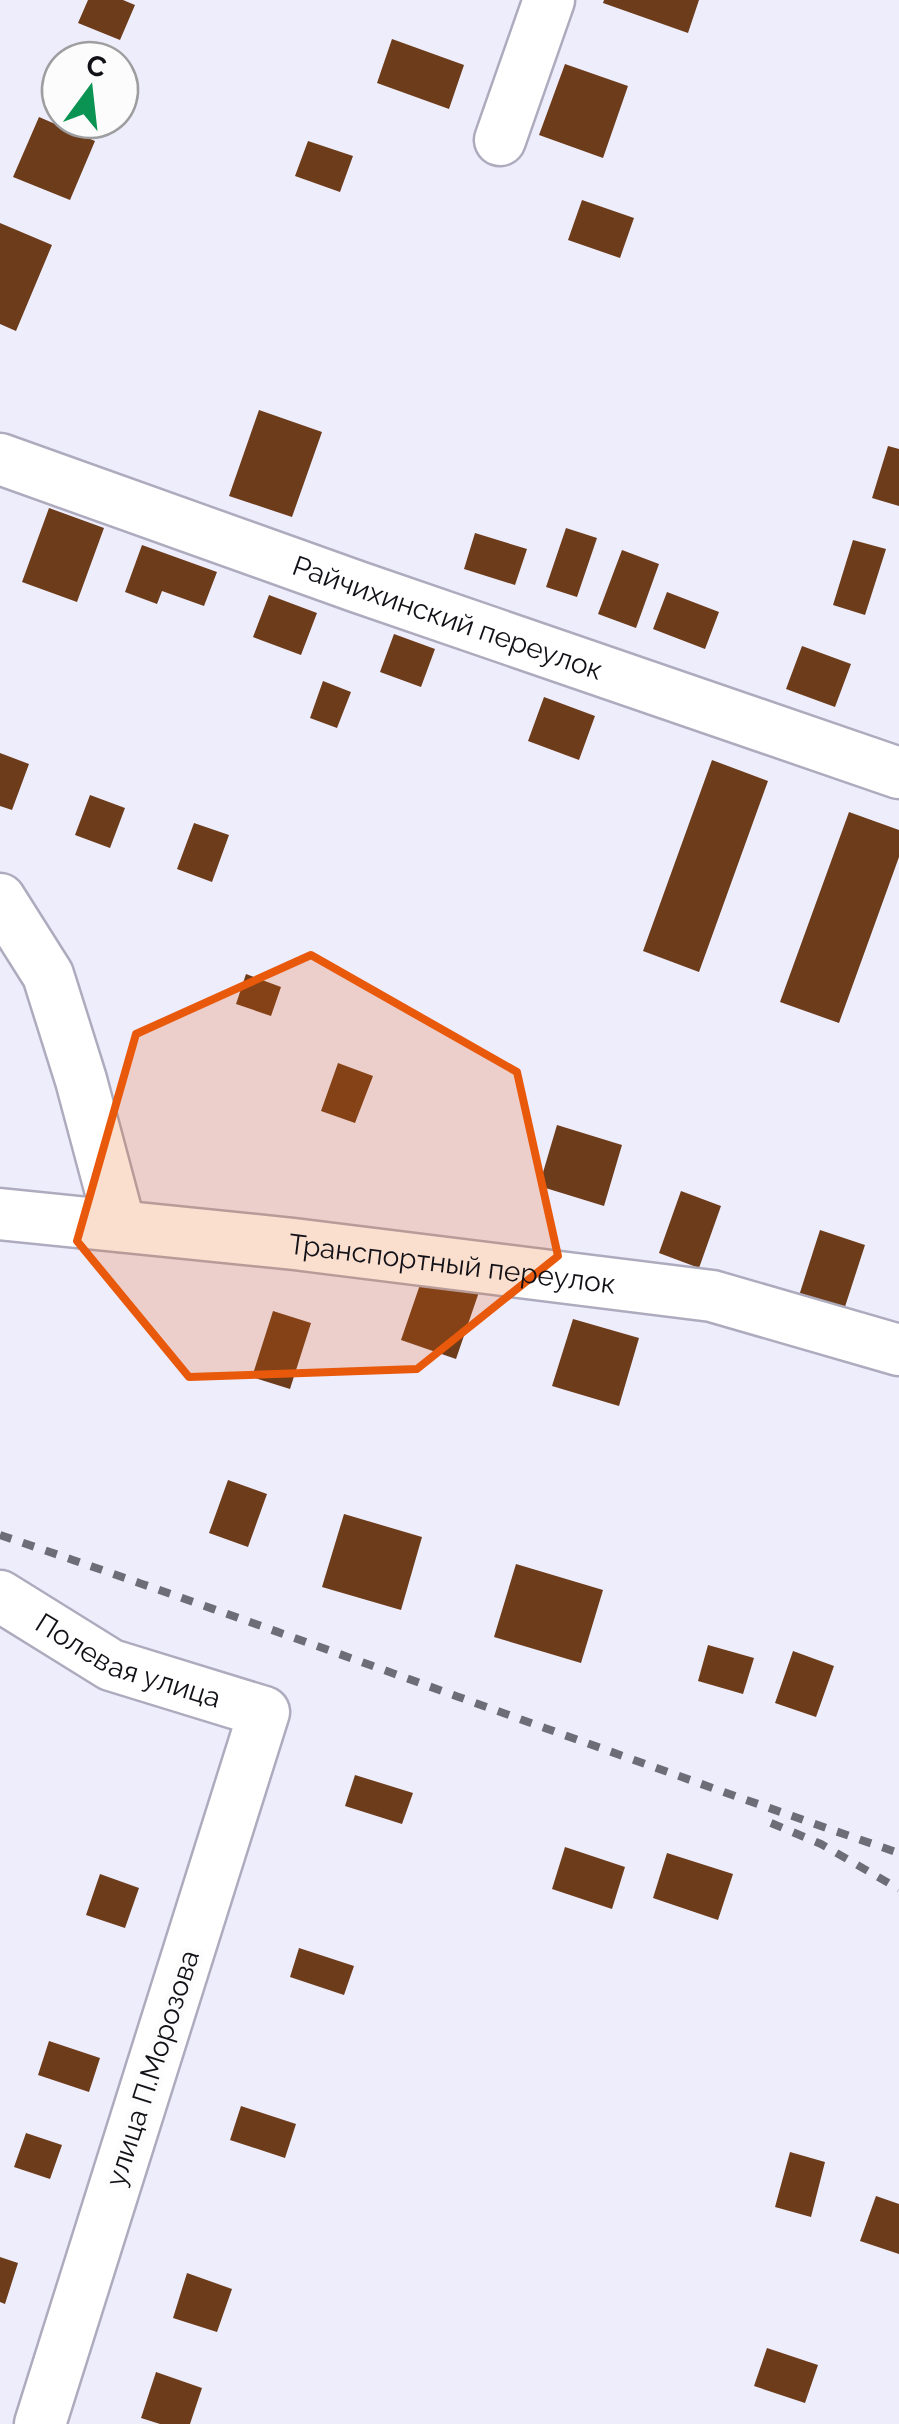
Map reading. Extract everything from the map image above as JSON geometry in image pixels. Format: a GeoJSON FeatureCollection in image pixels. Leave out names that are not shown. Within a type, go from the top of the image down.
{"type":"FeatureCollection","features":[{"type":"Feature","properties":{"kind":"street"},"geometry":{"type":"LineString","coordinates":[[500,140],[549,0]]}},
{"type":"Feature","properties":{"kind":"street","name":"Райчихинский переулок"},"geometry":{"type":"LineString","coordinates":[[0,459],[358,588],[896,763]]}},
{"type":"Feature","properties":{"kind":"street"},"geometry":{"type":"LineString","coordinates":[[0,899],[48,975],[82,1080],[120,1226]]}},
{"type":"Feature","properties":{"kind":"street","name":"Транспортный переулок"},"geometry":{"type":"LineString","coordinates":[[0,1214],[294,1244],[712,1296],[899,1350]]}},
{"type":"Feature","properties":{"kind":"street","name":"Полевая улица"},"geometry":{"type":"LineString","coordinates":[[0,1596],[111,1665],[264,1712]]}},
{"type":"Feature","properties":{"kind":"street","name":"улица П.Морозова"},"geometry":{"type":"LineString","coordinates":[[40,2424],[264,1712]]}},
{"type":"Feature","properties":{"kind":"highlighted area"},"geometry":{"type":"Polygon","coordinates":[[[311,955],[517,1072],[558,1256],[417,1369],[189,1377],[77,1241],[136,1034],[311,955]]]}},
{"type":"Feature","properties":{"kind":"building"},"geometry":{"type":"Polygon","coordinates":[[[88,0],[123,0],[135,5],[120,40],[78,23],[88,0]]]}},
{"type":"Feature","properties":{"kind":"building"},"geometry":{"type":"Polygon","coordinates":[[[699,0],[688,33],[603,3],[699,0]]]}},
{"type":"Feature","properties":{"kind":"building"},"geometry":{"type":"Polygon","coordinates":[[[392,39],[464,65],[449,109],[377,83],[392,39]]]}},
{"type":"Feature","properties":{"kind":"building"},"geometry":{"type":"Polygon","coordinates":[[[565,64],[628,86],[603,158],[539,135],[565,64]]]}},
{"type":"Feature","properties":{"kind":"building"},"geometry":{"type":"Polygon","coordinates":[[[39,117],[40,140],[95,141],[70,200],[13,177],[39,117]]]}},
{"type":"Feature","properties":{"kind":"building"},"geometry":{"type":"Polygon","coordinates":[[[308,141],[353,156],[340,192],[295,176],[308,141]]]}},
{"type":"Feature","properties":{"kind":"building"},"geometry":{"type":"Polygon","coordinates":[[[582,200],[634,218],[620,258],[568,240],[582,200]]]}},
{"type":"Feature","properties":{"kind":"building"},"geometry":{"type":"Polygon","coordinates":[[[0,223],[52,245],[16,331],[0,324],[0,223]]]}},
{"type":"Feature","properties":{"kind":"building"},"geometry":{"type":"Polygon","coordinates":[[[259,410],[322,432],[292,517],[229,496],[259,410]]]}},
{"type":"Feature","properties":{"kind":"building"},"geometry":{"type":"Polygon","coordinates":[[[888,446],[899,449],[899,506],[872,498],[888,446]]]}},
{"type":"Feature","properties":{"kind":"building"},"geometry":{"type":"Polygon","coordinates":[[[49,508],[104,528],[77,602],[22,582],[49,508]]]}},
{"type":"Feature","properties":{"kind":"building"},"geometry":{"type":"Polygon","coordinates":[[[566,528],[597,538],[577,597],[546,587],[566,528]]]}},
{"type":"Feature","properties":{"kind":"building"},"geometry":{"type":"Polygon","coordinates":[[[475,533],[527,549],[515,585],[464,569],[475,533]]]}},
{"type":"Feature","properties":{"kind":"building"},"geometry":{"type":"Polygon","coordinates":[[[853,540],[886,549],[865,615],[833,605],[853,540]]]}},
{"type":"Feature","properties":{"kind":"building"},"geometry":{"type":"Polygon","coordinates":[[[142,545],[217,572],[204,606],[162,591],[157,604],[125,592],[142,545]]]}},
{"type":"Feature","properties":{"kind":"building"},"geometry":{"type":"Polygon","coordinates":[[[622,550],[659,564],[636,628],[598,614],[622,550]]]}},
{"type":"Feature","properties":{"kind":"building"},"geometry":{"type":"Polygon","coordinates":[[[667,592],[719,612],[705,649],[653,629],[667,592]]]}},
{"type":"Feature","properties":{"kind":"building"},"geometry":{"type":"Polygon","coordinates":[[[269,595],[317,613],[301,655],[253,637],[269,595]]]}},
{"type":"Feature","properties":{"kind":"building"},"geometry":{"type":"Polygon","coordinates":[[[394,634],[435,649],[421,687],[380,672],[394,634]]]}},
{"type":"Feature","properties":{"kind":"building"},"geometry":{"type":"Polygon","coordinates":[[[802,646],[851,664],[835,707],[786,689],[802,646]]]}},
{"type":"Feature","properties":{"kind":"building"},"geometry":{"type":"Polygon","coordinates":[[[323,681],[351,692],[337,728],[310,718],[323,681]]]}},
{"type":"Feature","properties":{"kind":"building"},"geometry":{"type":"Polygon","coordinates":[[[544,697],[595,716],[579,760],[528,741],[544,697]]]}},
{"type":"Feature","properties":{"kind":"building"},"geometry":{"type":"Polygon","coordinates":[[[0,753],[29,764],[12,810],[0,806],[0,753]]]}},
{"type":"Feature","properties":{"kind":"building"},"geometry":{"type":"Polygon","coordinates":[[[712,760],[768,781],[699,972],[643,951],[712,760]]]}},
{"type":"Feature","properties":{"kind":"building"},"geometry":{"type":"Polygon","coordinates":[[[90,795],[125,808],[110,848],[75,835],[90,795]]]}},
{"type":"Feature","properties":{"kind":"building"},"geometry":{"type":"Polygon","coordinates":[[[849,812],[899,830],[899,857],[839,1023],[780,1002],[849,812]]]}},
{"type":"Feature","properties":{"kind":"building"},"geometry":{"type":"Polygon","coordinates":[[[194,823],[229,835],[212,882],[177,869],[194,823]]]}},
{"type":"Feature","properties":{"kind":"building"},"geometry":{"type":"Polygon","coordinates":[[[246,974],[281,987],[271,1016],[236,1004],[246,974]]]}},
{"type":"Feature","properties":{"kind":"building"},"geometry":{"type":"Polygon","coordinates":[[[338,1063],[373,1076],[355,1123],[321,1111],[338,1063]]]}},
{"type":"Feature","properties":{"kind":"building"},"geometry":{"type":"Polygon","coordinates":[[[557,1125],[622,1145],[604,1206],[539,1186],[557,1125]]]}},
{"type":"Feature","properties":{"kind":"building"},"geometry":{"type":"Polygon","coordinates":[[[681,1191],[721,1206],[699,1268],[659,1253],[681,1191]]]}},
{"type":"Feature","properties":{"kind":"building"},"geometry":{"type":"Polygon","coordinates":[[[820,1230],[865,1245],[842,1316],[797,1302],[820,1230]]]}},
{"type":"Feature","properties":{"kind":"building"},"geometry":{"type":"Polygon","coordinates":[[[424,1273],[479,1292],[456,1359],[401,1340],[424,1273]]]}},
{"type":"Feature","properties":{"kind":"building"},"geometry":{"type":"Polygon","coordinates":[[[273,1311],[311,1323],[290,1389],[252,1377],[273,1311]]]}},
{"type":"Feature","properties":{"kind":"building"},"geometry":{"type":"Polygon","coordinates":[[[573,1319],[639,1338],[619,1406],[552,1386],[573,1319]]]}},
{"type":"Feature","properties":{"kind":"building"},"geometry":{"type":"Polygon","coordinates":[[[228,1480],[267,1494],[248,1547],[209,1533],[228,1480]]]}},
{"type":"Feature","properties":{"kind":"building"},"geometry":{"type":"Polygon","coordinates":[[[344,1514],[422,1537],[401,1610],[322,1587],[344,1514]]]}},
{"type":"Feature","properties":{"kind":"building"},"geometry":{"type":"Polygon","coordinates":[[[516,1564],[603,1590],[581,1663],[494,1637],[516,1564]]]}},
{"type":"Feature","properties":{"kind":"building"},"geometry":{"type":"Polygon","coordinates":[[[708,1645],[754,1658],[743,1694],[698,1681],[708,1645]]]}},
{"type":"Feature","properties":{"kind":"building"},"geometry":{"type":"Polygon","coordinates":[[[793,1651],[834,1666],[816,1717],[775,1703],[793,1651]]]}},
{"type":"Feature","properties":{"kind":"building"},"geometry":{"type":"Polygon","coordinates":[[[355,1775],[413,1793],[402,1824],[345,1806],[355,1775]]]}},
{"type":"Feature","properties":{"kind":"building"},"geometry":{"type":"Polygon","coordinates":[[[565,1847],[625,1867],[612,1909],[552,1889],[565,1847]]]}},
{"type":"Feature","properties":{"kind":"building"},"geometry":{"type":"Polygon","coordinates":[[[667,1853],[733,1874],[718,1920],[653,1898],[667,1853]]]}},
{"type":"Feature","properties":{"kind":"building"},"geometry":{"type":"Polygon","coordinates":[[[100,1874],[139,1888],[125,1928],[86,1915],[100,1874]]]}},
{"type":"Feature","properties":{"kind":"building"},"geometry":{"type":"Polygon","coordinates":[[[299,1948],[354,1966],[344,1995],[290,1977],[299,1948]]]}},
{"type":"Feature","properties":{"kind":"building"},"geometry":{"type":"Polygon","coordinates":[[[49,2041],[100,2058],[89,2092],[38,2075],[49,2041]]]}},
{"type":"Feature","properties":{"kind":"building"},"geometry":{"type":"Polygon","coordinates":[[[241,2106],[296,2124],[285,2158],[230,2140],[241,2106]]]}},
{"type":"Feature","properties":{"kind":"building"},"geometry":{"type":"Polygon","coordinates":[[[26,2133],[62,2145],[50,2179],[14,2167],[26,2133]]]}},
{"type":"Feature","properties":{"kind":"building"},"geometry":{"type":"Polygon","coordinates":[[[790,2152],[825,2162],[811,2217],[775,2207],[790,2152]]]}},
{"type":"Feature","properties":{"kind":"building"},"geometry":{"type":"Polygon","coordinates":[[[876,2196],[899,2204],[899,2254],[860,2241],[876,2196]]]}},
{"type":"Feature","properties":{"kind":"building"},"geometry":{"type":"Polygon","coordinates":[[[0,2257],[18,2263],[5,2304],[0,2302],[0,2257]]]}},
{"type":"Feature","properties":{"kind":"building"},"geometry":{"type":"Polygon","coordinates":[[[187,2273],[232,2289],[217,2332],[173,2318],[187,2273]]]}},
{"type":"Feature","properties":{"kind":"building"},"geometry":{"type":"Polygon","coordinates":[[[767,2348],[818,2365],[805,2403],[754,2386],[767,2348]]]}},
{"type":"Feature","properties":{"kind":"building"},"geometry":{"type":"Polygon","coordinates":[[[156,2372],[202,2388],[190,2424],[160,2424],[141,2418],[156,2372]]]}},
{"type":"Feature","properties":{"kind":"railway"},"geometry":{"type":"LineString","coordinates":[[0,1535],[899,1853]]}},
{"type":"Feature","properties":{"kind":"railway"},"geometry":{"type":"LineString","coordinates":[[771,1823],[821,1844],[899,1889]]}}]}
